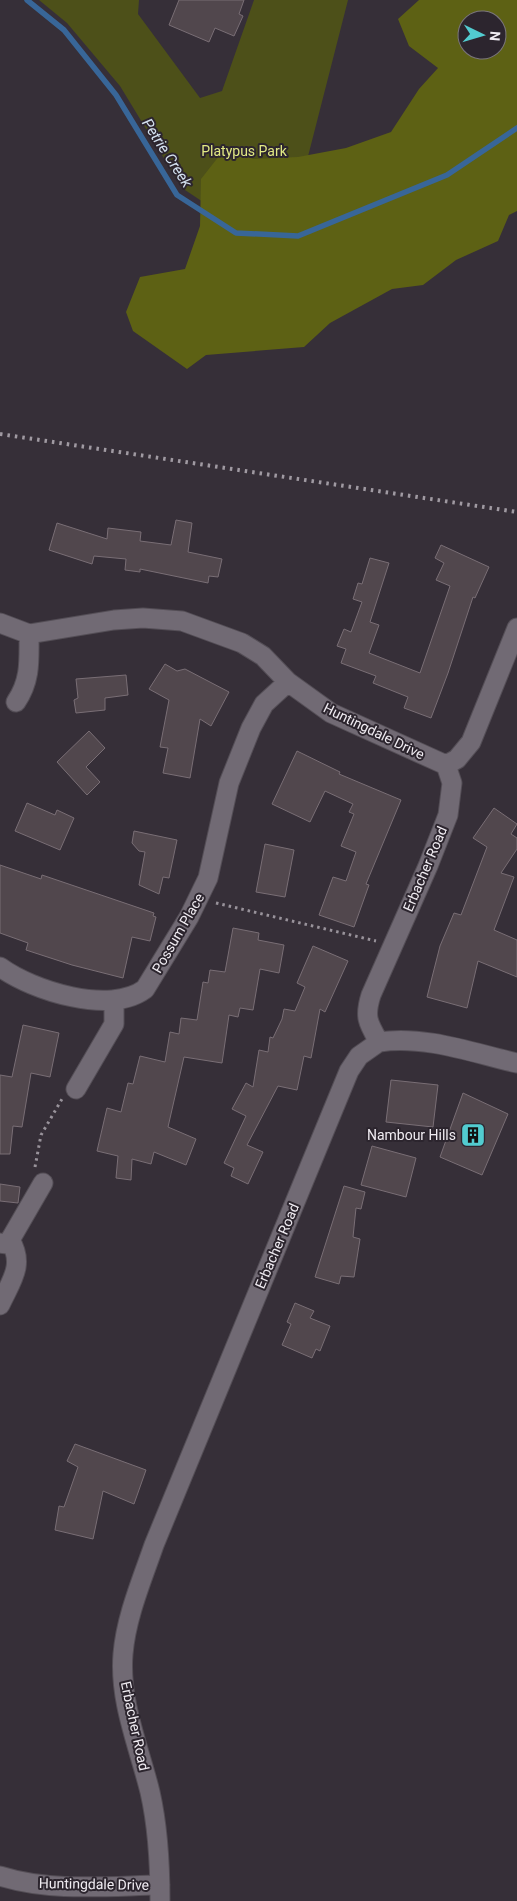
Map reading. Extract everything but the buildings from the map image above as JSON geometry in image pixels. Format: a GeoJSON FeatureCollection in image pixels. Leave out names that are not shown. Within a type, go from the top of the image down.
{"type":"FeatureCollection","features":[{"type":"Feature","properties":{"kind":"street","name":"Huntingdale Drive"},"geometry":{"type":"LineString","coordinates":[[0,623],[30,634],[114,620],[161,618],[182,621],[242,643],[263,656],[288,682],[331,713],[446,765]]}},
{"type":"Feature","properties":{"kind":"street"},"geometry":{"type":"LineString","coordinates":[[446,765],[457,759],[471,742],[517,628]]}},
{"type":"Feature","properties":{"kind":"street"},"geometry":{"type":"LineString","coordinates":[[16,702],[24,690],[29,675],[30,634]]}},
{"type":"Feature","properties":{"kind":"street","name":"Possum Place"},"geometry":{"type":"LineString","coordinates":[[0,967],[30,985],[98,1001],[114,1001],[134,997],[145,989],[200,899],[213,863],[229,784],[250,728],[264,704],[288,682]]}},
{"type":"Feature","properties":{"kind":"street","name":"Erbacher Road"},"geometry":{"type":"LineString","coordinates":[[160,1893],[159,1856],[150,1792],[124,1688],[123,1654],[129,1623],[158,1536],[349,1071],[359,1056],[379,1042],[369,1024],[366,1010],[448,815],[452,783],[446,765]]}},
{"type":"Feature","properties":{"kind":"street"},"geometry":{"type":"LineString","coordinates":[[76,1089],[114,1024],[114,1001]]}},
{"type":"Feature","properties":{"kind":"street"},"geometry":{"type":"LineString","coordinates":[[379,1042],[400,1039],[420,1041],[517,1063]]}},
{"type":"Feature","properties":{"kind":"street"},"geometry":{"type":"LineString","coordinates":[[0,1305],[18,1266],[17,1252],[5,1242],[44,1183]]}},
{"type":"Feature","properties":{"kind":"street","name":"Huntingdale Drive"},"geometry":{"type":"LineString","coordinates":[[0,1876],[32,1883],[160,1893]]}},
{"type":"Feature","properties":{"kind":"path"},"geometry":{"type":"LineString","coordinates":[[200,899],[392,945]]}},
{"type":"Feature","properties":{"kind":"green space","name":"Platypus Park"},"geometry":{"type":"Polygon","coordinates":[[[39,0],[139,0],[138,14],[200,98],[222,91],[254,0],[348,0],[292,219],[236,224],[182,188],[120,86],[67,23],[39,0]]]}},
{"type":"Feature","properties":{"kind":"shaded area"},"geometry":{"type":"Polygon","coordinates":[[[419,0],[517,0],[517,211],[509,215],[498,241],[456,260],[423,285],[392,289],[330,323],[304,347],[206,355],[187,369],[133,331],[126,312],[140,277],[185,269],[200,226],[201,179],[227,146],[253,159],[298,157],[346,148],[391,132],[419,89],[438,68],[409,46],[398,19],[419,0]]]}},
{"type":"Feature","properties":{"kind":"waterway","name":"Petrie Creek"},"geometry":{"type":"LineString","coordinates":[[27,0],[64,30],[116,95],[177,195],[236,233],[298,236],[447,175],[517,128]]}},
{"type":"Feature","properties":{"kind":"railway"},"geometry":{"type":"LineString","coordinates":[[0,434],[517,512]]}},
{"type":"Feature","properties":{"kind":"place","name":"Nambour Hills"},"geometry":{"type":"Point","coordinates":[473,1135]}}]}
